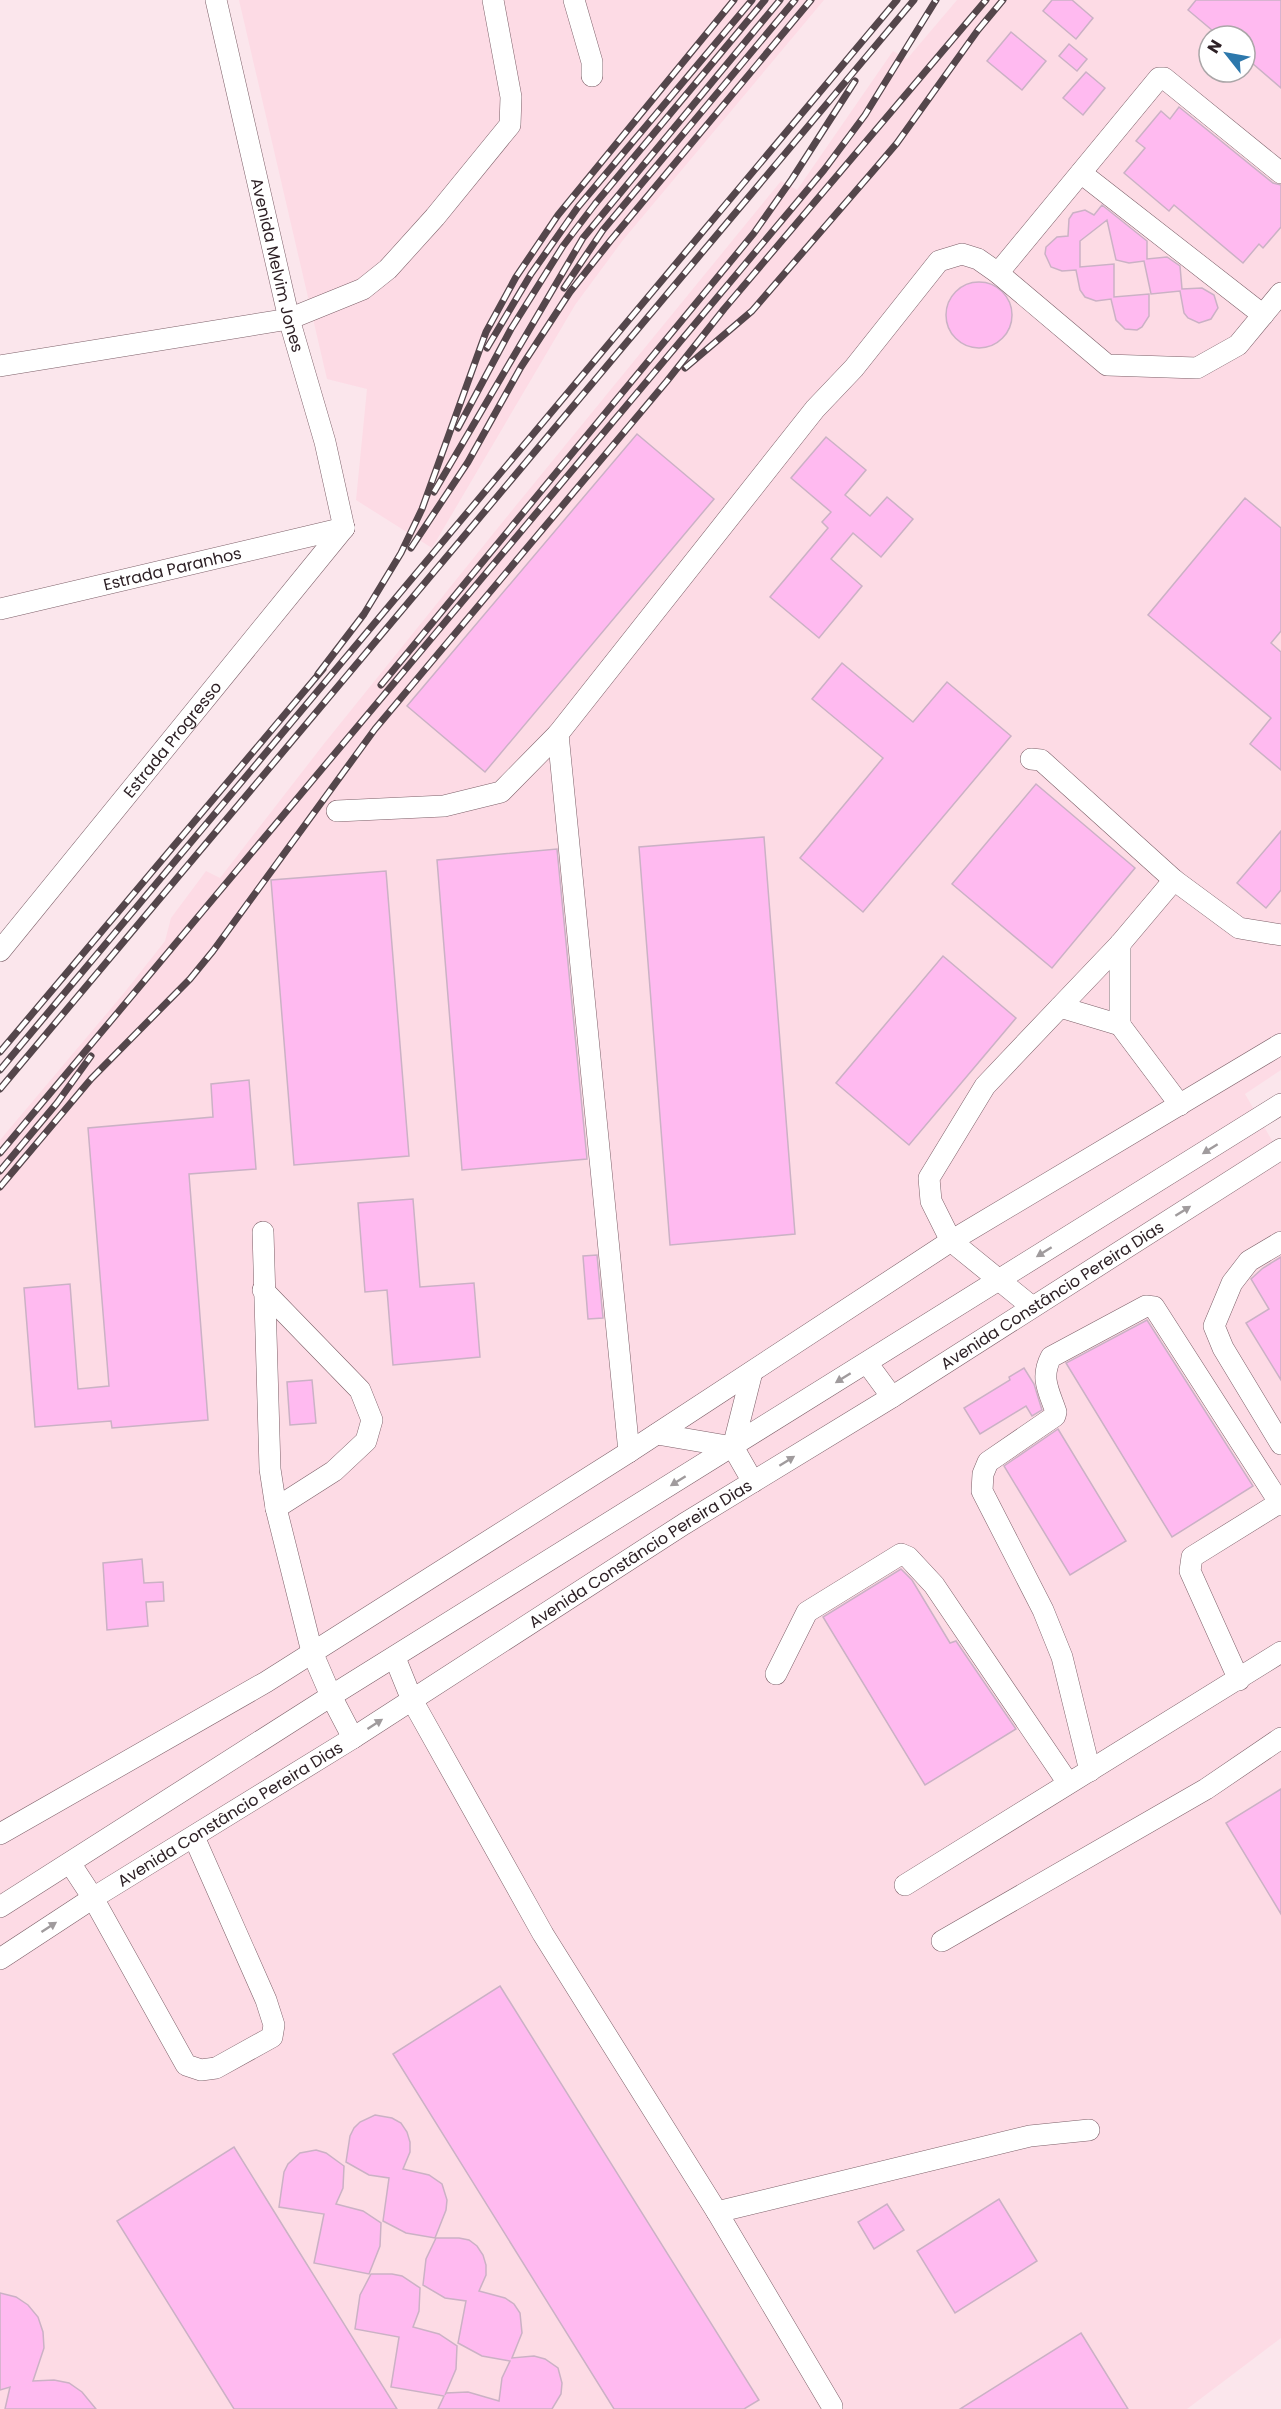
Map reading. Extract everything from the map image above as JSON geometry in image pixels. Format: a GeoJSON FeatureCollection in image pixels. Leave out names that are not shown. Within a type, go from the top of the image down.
{"type":"FeatureCollection","features":[{"type":"Feature","properties":{"kind":"street","name":"Avenida Melvim Jones"},"geometry":{"type":"LineString","coordinates":[[216,0],[289,319],[325,442],[344,528]]}},
{"type":"Feature","properties":{"kind":"street"},"geometry":{"type":"LineString","coordinates":[[0,366],[289,319],[363,289],[388,269],[435,217],[510,125],[511,97],[493,0]]}},
{"type":"Feature","properties":{"kind":"street"},"geometry":{"type":"LineString","coordinates":[[574,0],[592,62],[592,76]]}},
{"type":"Feature","properties":{"kind":"street"},"geometry":{"type":"LineString","coordinates":[[998,273],[1159,78],[1164,78],[1281,173]]}},
{"type":"Feature","properties":{"kind":"street"},"geometry":{"type":"LineString","coordinates":[[1081,173],[1263,315]]}},
{"type":"Feature","properties":{"kind":"street"},"geometry":{"type":"LineString","coordinates":[[337,811],[444,806],[501,792],[558,734],[815,409],[854,368],[939,261],[962,254],[978,259],[998,273],[1107,365],[1197,368],[1238,345],[1281,293]]}},
{"type":"Feature","properties":{"kind":"street","name":"Estrada Paranhos"},"geometry":{"type":"LineString","coordinates":[[0,609],[344,528]]}},
{"type":"Feature","properties":{"kind":"street","name":"Estrada Progresso"},"geometry":{"type":"LineString","coordinates":[[0,951],[344,528]]}},
{"type":"Feature","properties":{"kind":"street"},"geometry":{"type":"LineString","coordinates":[[558,734],[629,1452]]}},
{"type":"Feature","properties":{"kind":"street"},"geometry":{"type":"LineString","coordinates":[[1031,759],[1041,760],[1174,880],[1239,928],[1281,935]]}},
{"type":"Feature","properties":{"kind":"street"},"geometry":{"type":"LineString","coordinates":[[1031,1306],[951,1241],[931,1201],[929,1178],[985,1086],[1120,944],[1174,880]]}},
{"type":"Feature","properties":{"kind":"street"},"geometry":{"type":"LineString","coordinates":[[1120,944],[1120,1025]]}},
{"type":"Feature","properties":{"kind":"street"},"geometry":{"type":"LineString","coordinates":[[1060,1006],[1120,1025],[1180,1105]]}},
{"type":"Feature","properties":{"kind":"street"},"geometry":{"type":"LineString","coordinates":[[0,1834],[266,1682],[657,1434],[951,1241],[1281,1044]]}},
{"type":"Feature","properties":{"kind":"street"},"geometry":{"type":"LineString","coordinates":[[0,1907],[331,1696],[1281,1104]]}},
{"type":"Feature","properties":{"kind":"street","name":"Avenida Constâncio Pereira Dias"},"geometry":{"type":"LineString","coordinates":[[0,1959],[93,1898],[353,1738],[1281,1149]]}},
{"type":"Feature","properties":{"kind":"street"},"geometry":{"type":"LineString","coordinates":[[263,1232],[270,1469],[276,1508],[312,1653],[353,1738]]}},
{"type":"Feature","properties":{"kind":"street"},"geometry":{"type":"LineString","coordinates":[[1281,1242],[1249,1261],[1232,1283],[1214,1326],[1223,1348],[1281,1444]]}},
{"type":"Feature","properties":{"kind":"street"},"geometry":{"type":"LineString","coordinates":[[263,1290],[360,1390],[372,1420],[366,1441],[334,1471],[276,1508]]}},
{"type":"Feature","properties":{"kind":"street"},"geometry":{"type":"LineString","coordinates":[[1090,1770],[1062,1657],[1043,1610],[982,1491],[983,1474],[988,1462],[1055,1416],[1056,1412],[1045,1376],[1045,1368],[1051,1357],[1146,1306],[1154,1306],[1280,1504],[1192,1557],[1190,1571],[1239,1680]]}},
{"type":"Feature","properties":{"kind":"street"},"geometry":{"type":"LineString","coordinates":[[867,1363],[892,1397]]}},
{"type":"Feature","properties":{"kind":"street"},"geometry":{"type":"LineString","coordinates":[[752,1372],[733,1447],[753,1482]]}},
{"type":"Feature","properties":{"kind":"street"},"geometry":{"type":"LineString","coordinates":[[657,1434],[733,1447]]}},
{"type":"Feature","properties":{"kind":"street"},"geometry":{"type":"LineString","coordinates":[[776,1674],[807,1612],[901,1554],[908,1557],[934,1585],[1068,1783]]}},
{"type":"Feature","properties":{"kind":"street"},"geometry":{"type":"LineString","coordinates":[[905,1885],[1281,1652]]}},
{"type":"Feature","properties":{"kind":"street"},"geometry":{"type":"LineString","coordinates":[[395,1658],[412,1700],[543,1934],[717,2212],[832,2409]]}},
{"type":"Feature","properties":{"kind":"street"},"geometry":{"type":"LineString","coordinates":[[942,1941],[1206,1789],[1281,1738]]}},
{"type":"Feature","properties":{"kind":"street"},"geometry":{"type":"LineString","coordinates":[[70,1863],[93,1898],[186,2065],[201,2070],[216,2068],[272,2037],[274,2025],[266,2000],[194,1837]]}},
{"type":"Feature","properties":{"kind":"street"},"geometry":{"type":"LineString","coordinates":[[717,2212],[1030,2136],[1089,2130]]}},
{"type":"Feature","properties":{"kind":"shaded area"},"geometry":{"type":"Polygon","coordinates":[[[239,0],[824,0],[623,240],[575,305],[432,548],[356,500],[367,389],[327,379],[239,0]]]}},
{"type":"Feature","properties":{"kind":"shaded area"},"geometry":{"type":"Polygon","coordinates":[[[957,0],[1281,0],[1281,1070],[1245,1094],[1281,1156],[1281,2338],[1187,2409],[0,2409],[0,1140],[165,941],[171,918],[206,871],[220,878],[323,745],[781,181],[797,190],[893,51],[907,59],[957,0]]]}},
{"type":"Feature","properties":{"kind":"building"},"geometry":{"type":"Polygon","coordinates":[[[1052,0],[1072,0],[1093,18],[1076,39],[1043,11],[1052,0]]]}},
{"type":"Feature","properties":{"kind":"building"},"geometry":{"type":"Polygon","coordinates":[[[1196,0],[1281,0],[1281,88],[1257,67],[1257,24],[1205,24],[1188,10],[1196,0]]]}},
{"type":"Feature","properties":{"kind":"building"},"geometry":{"type":"Polygon","coordinates":[[[1011,32],[1046,61],[1022,90],[987,61],[1011,32]]]}},
{"type":"Feature","properties":{"kind":"building"},"geometry":{"type":"Polygon","coordinates":[[[1069,44],[1087,59],[1077,71],[1059,56],[1069,44]]]}},
{"type":"Feature","properties":{"kind":"building"},"geometry":{"type":"Polygon","coordinates":[[[1086,72],[1105,88],[1083,115],[1063,98],[1086,72]]]}},
{"type":"Feature","properties":{"kind":"building"},"geometry":{"type":"Polygon","coordinates":[[[1179,107],[1273,183],[1281,185],[1281,227],[1263,248],[1259,244],[1243,263],[1174,205],[1169,211],[1124,173],[1145,148],[1136,141],[1161,111],[1170,119],[1179,107]]]}},
{"type":"Feature","properties":{"kind":"building"},"geometry":{"type":"Polygon","coordinates":[[[1102,205],[1147,241],[1147,259],[1167,257],[1180,266],[1182,289],[1202,288],[1214,295],[1218,308],[1211,319],[1199,323],[1188,318],[1184,313],[1180,291],[1151,294],[1144,261],[1129,263],[1116,260],[1107,220],[1080,241],[1080,267],[1114,264],[1114,297],[1149,294],[1149,316],[1142,327],[1137,330],[1125,329],[1116,320],[1111,299],[1096,301],[1085,297],[1080,290],[1076,270],[1062,271],[1051,267],[1045,254],[1046,247],[1057,237],[1068,236],[1069,219],[1073,213],[1085,210],[1094,215],[1102,205]]]}},
{"type":"Feature","properties":{"kind":"building"},"geometry":{"type":"Polygon","coordinates":[[[973,282],[985,282],[997,287],[1007,297],[1012,315],[1010,328],[997,343],[985,348],[973,348],[961,343],[951,333],[946,321],[946,309],[951,297],[961,287],[973,282]]]}},
{"type":"Feature","properties":{"kind":"building"},"geometry":{"type":"Polygon","coordinates":[[[637,434],[714,499],[485,772],[407,706],[637,434]]]}},
{"type":"Feature","properties":{"kind":"building"},"geometry":{"type":"Polygon","coordinates":[[[826,437],[866,470],[845,495],[870,516],[887,497],[913,519],[881,557],[853,533],[831,559],[862,586],[819,638],[770,597],[828,528],[822,522],[831,512],[791,478],[826,437]]]}},
{"type":"Feature","properties":{"kind":"building"},"geometry":{"type":"Polygon","coordinates":[[[1245,498],[1281,528],[1281,631],[1271,643],[1281,652],[1281,770],[1250,744],[1271,718],[1148,615],[1245,498]]]}},
{"type":"Feature","properties":{"kind":"building"},"geometry":{"type":"Polygon","coordinates":[[[842,663],[913,722],[947,682],[1011,736],[863,912],[800,858],[883,758],[812,699],[842,663]]]}},
{"type":"Feature","properties":{"kind":"building"},"geometry":{"type":"Polygon","coordinates":[[[1036,784],[1135,868],[1052,968],[952,884],[1036,784]]]}},
{"type":"Feature","properties":{"kind":"building"},"geometry":{"type":"Polygon","coordinates":[[[1281,831],[1281,890],[1266,908],[1237,883],[1281,831]]]}},
{"type":"Feature","properties":{"kind":"building"},"geometry":{"type":"Polygon","coordinates":[[[764,837],[795,1234],[670,1245],[639,847],[764,837]]]}},
{"type":"Feature","properties":{"kind":"building"},"geometry":{"type":"Polygon","coordinates":[[[557,849],[587,1159],[462,1170],[437,860],[557,849]]]}},
{"type":"Feature","properties":{"kind":"building"},"geometry":{"type":"Polygon","coordinates":[[[386,871],[409,1156],[294,1165],[271,880],[386,871]]]}},
{"type":"Feature","properties":{"kind":"building"},"geometry":{"type":"Polygon","coordinates":[[[943,956],[1016,1018],[909,1145],[836,1083],[943,956]]]}},
{"type":"Feature","properties":{"kind":"building"},"geometry":{"type":"Polygon","coordinates":[[[249,1080],[256,1169],[189,1174],[208,1420],[112,1428],[111,1421],[35,1427],[24,1288],[70,1284],[78,1389],[109,1386],[88,1128],[213,1117],[211,1084],[249,1080]]]}},
{"type":"Feature","properties":{"kind":"building"},"geometry":{"type":"Polygon","coordinates":[[[413,1199],[420,1287],[474,1283],[480,1357],[393,1365],[387,1290],[365,1292],[358,1203],[413,1199]]]}},
{"type":"Feature","properties":{"kind":"building"},"geometry":{"type":"Polygon","coordinates":[[[597,1255],[603,1318],[588,1319],[583,1256],[597,1255]]]}},
{"type":"Feature","properties":{"kind":"building"},"geometry":{"type":"Polygon","coordinates":[[[1281,1257],[1281,1380],[1246,1323],[1269,1309],[1251,1279],[1281,1257]]]}},
{"type":"Feature","properties":{"kind":"building"},"geometry":{"type":"Polygon","coordinates":[[[1147,1320],[1253,1486],[1172,1537],[1066,1363],[1147,1320]]]}},
{"type":"Feature","properties":{"kind":"building"},"geometry":{"type":"Polygon","coordinates":[[[1024,1368],[1034,1384],[1042,1410],[1032,1416],[1026,1406],[980,1434],[964,1408],[1010,1380],[1009,1377],[1024,1368]]]}},
{"type":"Feature","properties":{"kind":"building"},"geometry":{"type":"Polygon","coordinates":[[[312,1380],[316,1423],[290,1425],[287,1382],[312,1380]]]}},
{"type":"Feature","properties":{"kind":"building"},"geometry":{"type":"Polygon","coordinates":[[[1058,1429],[1126,1541],[1070,1575],[1004,1466],[1058,1429]]]}},
{"type":"Feature","properties":{"kind":"building"},"geometry":{"type":"Polygon","coordinates":[[[142,1559],[144,1583],[163,1582],[164,1601],[146,1602],[148,1626],[107,1630],[103,1563],[142,1559]]]}},
{"type":"Feature","properties":{"kind":"building"},"geometry":{"type":"Polygon","coordinates":[[[901,1569],[912,1580],[950,1643],[956,1641],[1016,1729],[925,1785],[823,1617],[901,1569]]]}},
{"type":"Feature","properties":{"kind":"building"},"geometry":{"type":"Polygon","coordinates":[[[1281,1789],[1281,1914],[1226,1823],[1281,1789]]]}},
{"type":"Feature","properties":{"kind":"building"},"geometry":{"type":"Polygon","coordinates":[[[500,1986],[759,2400],[744,2409],[614,2409],[393,2054],[500,1986]]]}},
{"type":"Feature","properties":{"kind":"building"},"geometry":{"type":"Polygon","coordinates":[[[375,2115],[392,2118],[401,2123],[407,2132],[410,2152],[403,2169],[429,2175],[442,2184],[447,2200],[446,2210],[435,2238],[406,2233],[383,2221],[389,2178],[369,2175],[346,2162],[350,2136],[354,2128],[360,2122],[375,2115]]]}},
{"type":"Feature","properties":{"kind":"building"},"geometry":{"type":"Polygon","coordinates":[[[234,2147],[397,2409],[234,2409],[117,2221],[234,2147]]]}},
{"type":"Feature","properties":{"kind":"building"},"geometry":{"type":"Polygon","coordinates":[[[316,2150],[326,2153],[344,2166],[343,2188],[336,2204],[363,2211],[381,2223],[380,2246],[369,2274],[314,2263],[324,2214],[279,2207],[284,2172],[288,2164],[300,2153],[316,2150]]]}},
{"type":"Feature","properties":{"kind":"building"},"geometry":{"type":"Polygon","coordinates":[[[999,2199],[1037,2261],[955,2313],[917,2251],[999,2199]]]}},
{"type":"Feature","properties":{"kind":"building"},"geometry":{"type":"Polygon","coordinates":[[[887,2204],[904,2230],[874,2249],[858,2222],[887,2204]]]}},
{"type":"Feature","properties":{"kind":"building"},"geometry":{"type":"Polygon","coordinates":[[[436,2238],[459,2238],[469,2240],[477,2246],[486,2265],[486,2275],[479,2291],[505,2298],[514,2304],[520,2313],[522,2333],[512,2358],[534,2356],[545,2359],[558,2368],[562,2383],[561,2394],[552,2409],[438,2409],[444,2396],[391,2387],[399,2337],[355,2329],[360,2295],[371,2274],[402,2276],[420,2288],[419,2311],[413,2327],[439,2334],[457,2346],[456,2369],[445,2395],[446,2393],[468,2392],[499,2401],[502,2378],[510,2361],[482,2356],[458,2343],[466,2301],[445,2298],[423,2285],[426,2259],[436,2238]]]}},
{"type":"Feature","properties":{"kind":"building"},"geometry":{"type":"Polygon","coordinates":[[[0,2293],[16,2297],[28,2305],[38,2317],[43,2332],[44,2348],[33,2381],[54,2380],[69,2383],[82,2392],[96,2409],[5,2409],[10,2387],[0,2390],[0,2293]]]}},
{"type":"Feature","properties":{"kind":"building"},"geometry":{"type":"Polygon","coordinates":[[[1081,2333],[1128,2409],[960,2409],[1081,2333]]]}},
{"type":"Feature","properties":{"kind":"railway"},"geometry":{"type":"LineString","coordinates":[[318,674],[364,614],[401,553],[422,509],[486,332],[516,277],[558,215],[734,0]]}},
{"type":"Feature","properties":{"kind":"railway"},"geometry":{"type":"LineString","coordinates":[[487,348],[531,274],[578,207],[752,0]]}},
{"type":"Feature","properties":{"kind":"railway"},"geometry":{"type":"LineString","coordinates":[[458,428],[511,329],[563,246],[595,204],[765,0]]}},
{"type":"Feature","properties":{"kind":"railway"},"geometry":{"type":"LineString","coordinates":[[434,492],[583,238],[780,0]]}},
{"type":"Feature","properties":{"kind":"railway"},"geometry":{"type":"LineString","coordinates":[[564,288],[603,230],[795,0]]}},
{"type":"Feature","properties":{"kind":"railway"},"geometry":{"type":"LineString","coordinates":[[411,548],[468,462],[521,367],[570,292],[811,0]]}},
{"type":"Feature","properties":{"kind":"railway"},"geometry":{"type":"LineString","coordinates":[[0,1070],[897,0]]}},
{"type":"Feature","properties":{"kind":"railway"},"geometry":{"type":"LineString","coordinates":[[0,1089],[914,0]]}},
{"type":"Feature","properties":{"kind":"railway"},"geometry":{"type":"LineString","coordinates":[[0,1153],[824,170],[865,115],[936,0]]}},
{"type":"Feature","properties":{"kind":"railway"},"geometry":{"type":"LineString","coordinates":[[0,1187],[91,1079],[190,979],[213,951],[375,729],[667,381],[724,309],[986,0]]}},
{"type":"Feature","properties":{"kind":"railway"},"geometry":{"type":"LineString","coordinates":[[685,368],[752,311],[874,170],[897,143],[978,30],[1003,0]]}},
{"type":"Feature","properties":{"kind":"railway"},"geometry":{"type":"LineString","coordinates":[[381,685],[754,233],[855,81]]}},
{"type":"Feature","properties":{"kind":"railway"},"geometry":{"type":"LineString","coordinates":[[0,1052],[323,669]]}},
{"type":"Feature","properties":{"kind":"railway"},"geometry":{"type":"LineString","coordinates":[[0,1171],[57,1103],[91,1056]]}}]}
